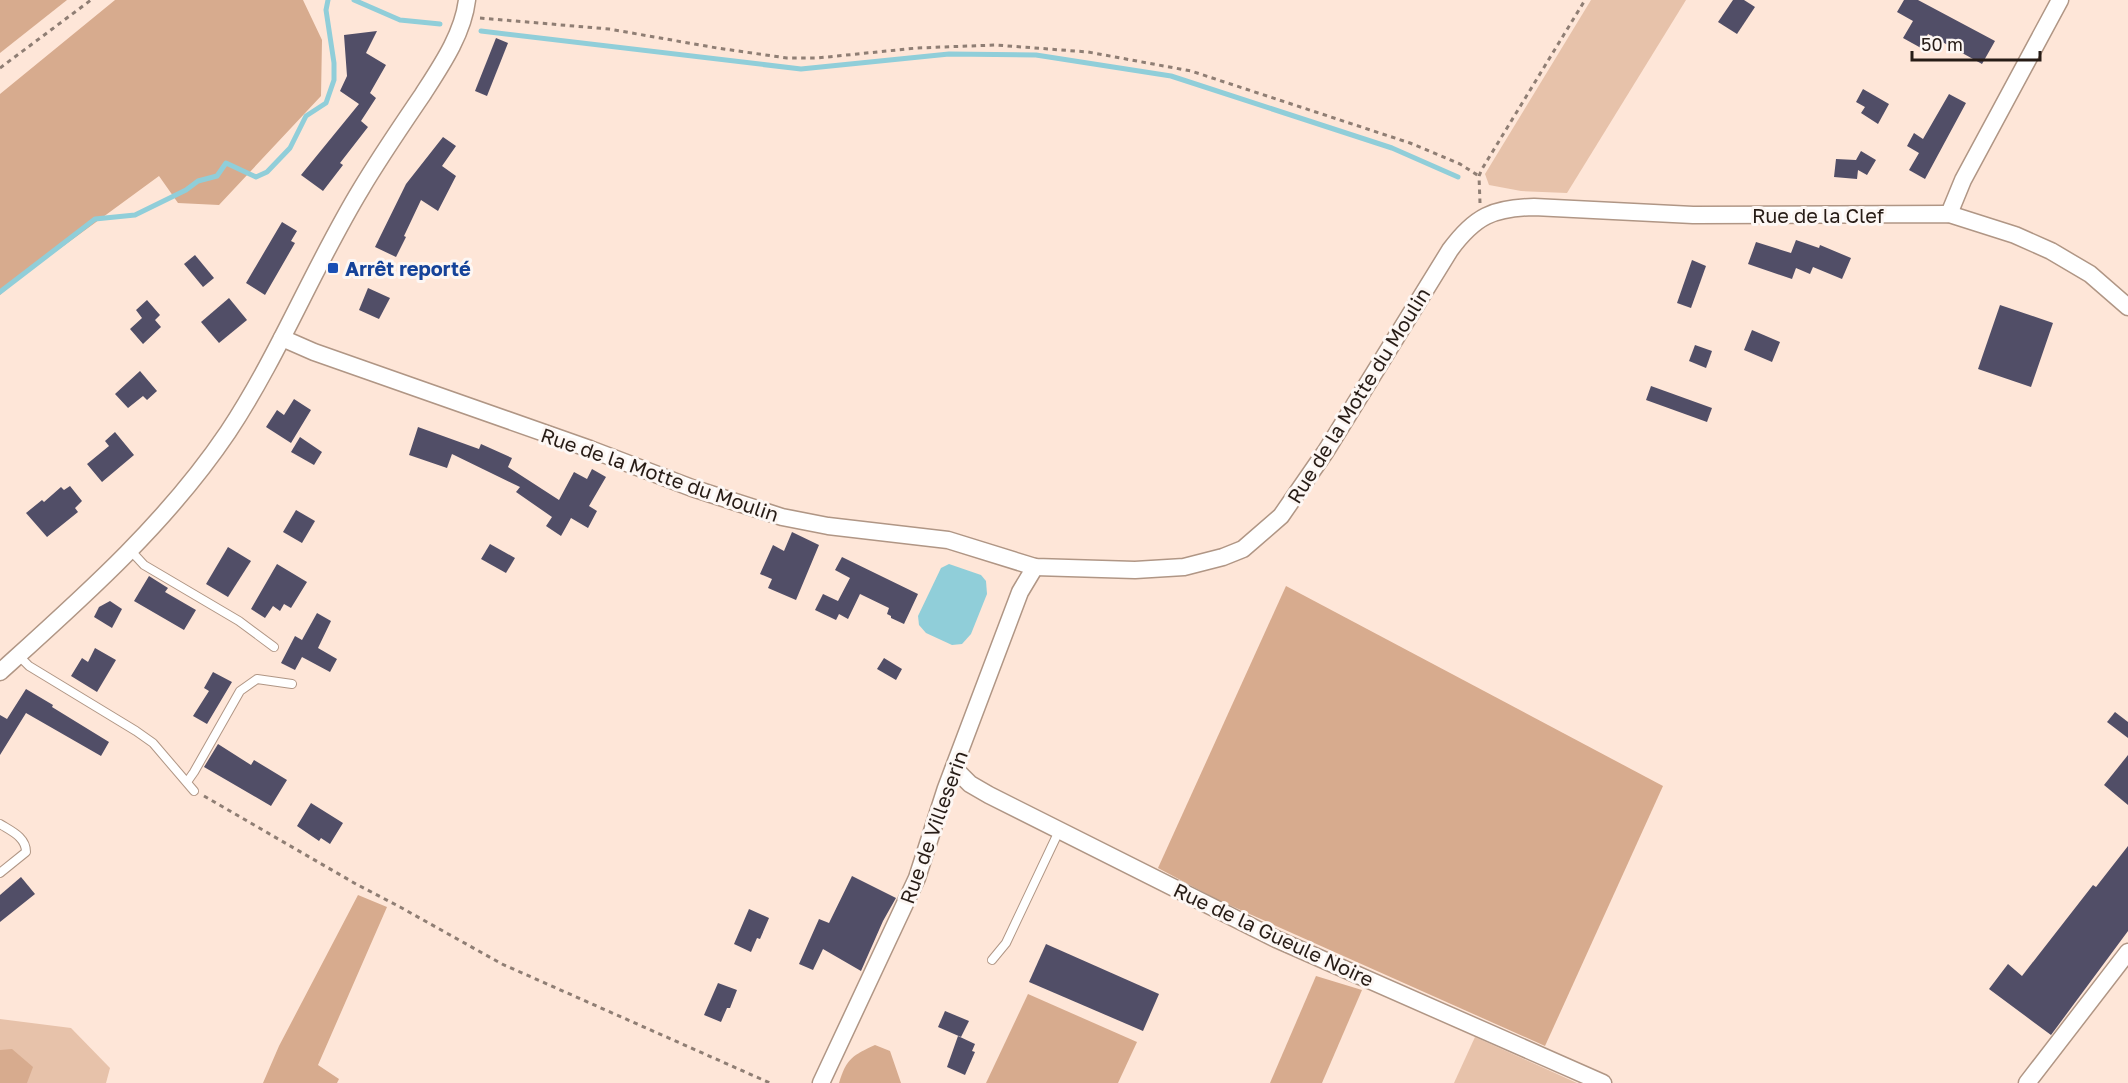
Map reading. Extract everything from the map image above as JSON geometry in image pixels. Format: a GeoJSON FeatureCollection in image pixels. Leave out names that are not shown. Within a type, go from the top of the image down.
{"type":"FeatureCollection","features":[{"type":"Feature","properties":{"kind":"street"},"geometry":{"type":"LineString","coordinates":[[0,672],[131,551],[154,526],[228,432],[282,338],[361,189],[448,52],[461,24],[467,0]]}},
{"type":"Feature","properties":{"kind":"street"},"geometry":{"type":"LineString","coordinates":[[1949,214],[1963,180],[2060,0]]}},
{"type":"Feature","properties":{"kind":"street","name":"Rue de la Clef"},"geometry":{"type":"LineString","coordinates":[[1485,216],[1510,207],[1693,215],[1949,214],[2015,235],[2051,251],[2090,274],[2128,307]]}},
{"type":"Feature","properties":{"kind":"street","name":"Rue de la Motte du Moulin"},"geometry":{"type":"LineString","coordinates":[[282,338],[314,352],[590,449],[692,488],[782,517],[828,526],[948,540],[1035,567],[1135,570],[1184,567],[1223,557],[1243,549],[1261,536],[1281,516],[1326,451],[1450,250],[1466,230],[1485,216]]}},
{"type":"Feature","properties":{"kind":"street","name":"Rue de Villeserin"},"geometry":{"type":"LineString","coordinates":[[821,1083],[916,879],[954,768],[1020,592],[1035,567]]}},
{"type":"Feature","properties":{"kind":"street","name":"Rue de la Gueule Noire"},"geometry":{"type":"LineString","coordinates":[[954,768],[970,784],[1276,939],[1603,1083]]}},
{"type":"Feature","properties":{"kind":"street"},"geometry":{"type":"LineString","coordinates":[[2027,1083],[2128,952]]}},
{"type":"Feature","properties":{"kind":"lane"},"geometry":{"type":"LineString","coordinates":[[131,551],[144,565],[239,621],[274,647]]}},
{"type":"Feature","properties":{"kind":"lane"},"geometry":{"type":"LineString","coordinates":[[18,655],[29,666],[153,743],[194,791]]}},
{"type":"Feature","properties":{"kind":"lane"},"geometry":{"type":"LineString","coordinates":[[187,782],[195,772],[240,691],[257,679],[292,684]]}},
{"type":"Feature","properties":{"kind":"lane"},"geometry":{"type":"LineString","coordinates":[[0,824],[22,839],[26,846],[26,852],[0,873]]}},
{"type":"Feature","properties":{"kind":"lane"},"geometry":{"type":"LineString","coordinates":[[992,960],[1006,943],[1059,831]]}},
{"type":"Feature","properties":{"kind":"path"},"geometry":{"type":"LineString","coordinates":[[0,68],[91,0]]}},
{"type":"Feature","properties":{"kind":"path"},"geometry":{"type":"LineString","coordinates":[[1485,216],[1479,200],[1479,176],[1585,0]]}},
{"type":"Feature","properties":{"kind":"path"},"geometry":{"type":"LineString","coordinates":[[476,17],[609,29],[787,58],[817,58],[917,48],[996,45],[1088,52],[1191,71],[1410,143],[1460,164],[1479,176]]}},
{"type":"Feature","properties":{"kind":"path"},"geometry":{"type":"LineString","coordinates":[[194,791],[502,964],[770,1083]]}},
{"type":"Feature","properties":{"kind":"shaded area"},"geometry":{"type":"Polygon","coordinates":[[[0,0],[67,0],[0,53],[0,0]]]}},
{"type":"Feature","properties":{"kind":"shaded area"},"geometry":{"type":"Polygon","coordinates":[[[115,0],[303,0],[322,40],[321,96],[219,205],[178,203],[159,176],[17,280],[0,295],[0,94],[115,0]]]}},
{"type":"Feature","properties":{"kind":"shaded area"},"geometry":{"type":"Polygon","coordinates":[[[1591,0],[1686,0],[1567,193],[1521,191],[1489,185],[1485,174],[1591,0]]]}},
{"type":"Feature","properties":{"kind":"shaded area"},"geometry":{"type":"Polygon","coordinates":[[[1286,586],[1663,786],[1545,1046],[1216,899],[1158,868],[1286,586]]]}},
{"type":"Feature","properties":{"kind":"shaded area"},"geometry":{"type":"Polygon","coordinates":[[[358,895],[387,907],[318,1065],[339,1079],[337,1083],[263,1083],[279,1046],[358,895]]]}},
{"type":"Feature","properties":{"kind":"shaded area"},"geometry":{"type":"Polygon","coordinates":[[[1316,976],[1362,990],[1322,1083],[1270,1083],[1316,976]]]}},
{"type":"Feature","properties":{"kind":"shaded area"},"geometry":{"type":"Polygon","coordinates":[[[1028,994],[1137,1042],[1118,1083],[986,1083],[1028,994]]]}},
{"type":"Feature","properties":{"kind":"shaded area"},"geometry":{"type":"Polygon","coordinates":[[[0,1019],[71,1028],[110,1068],[106,1083],[0,1083],[0,1019]]]}},
{"type":"Feature","properties":{"kind":"shaded area"},"geometry":{"type":"Polygon","coordinates":[[[1475,1037],[1577,1083],[1454,1083],[1475,1037]]]}},
{"type":"Feature","properties":{"kind":"shaded area"},"geometry":{"type":"Polygon","coordinates":[[[875,1045],[890,1051],[901,1083],[839,1083],[844,1068],[851,1059],[875,1045]]]}},
{"type":"Feature","properties":{"kind":"shaded area"},"geometry":{"type":"Polygon","coordinates":[[[12,1049],[33,1067],[27,1083],[0,1083],[0,1050],[12,1049]]]}},
{"type":"Feature","properties":{"kind":"water"},"geometry":{"type":"Polygon","coordinates":[[[949,564],[981,575],[986,581],[987,594],[971,634],[962,644],[952,645],[926,633],[919,625],[918,616],[941,568],[949,564]]]}},
{"type":"Feature","properties":{"kind":"building"},"geometry":{"type":"Polygon","coordinates":[[[1733,0],[1744,0],[1755,7],[1737,34],[1718,22],[1733,0]]]}},
{"type":"Feature","properties":{"kind":"building"},"geometry":{"type":"Polygon","coordinates":[[[1904,0],[1918,0],[1995,41],[1982,64],[1928,34],[1921,48],[1903,38],[1913,21],[1897,12],[1904,0]]]}},
{"type":"Feature","properties":{"kind":"building"},"geometry":{"type":"Polygon","coordinates":[[[377,31],[366,53],[386,65],[370,93],[376,98],[361,121],[368,127],[340,163],[343,165],[323,191],[301,175],[359,104],[340,91],[347,76],[344,35],[377,31]]]}},
{"type":"Feature","properties":{"kind":"building"},"geometry":{"type":"Polygon","coordinates":[[[496,38],[508,43],[487,96],[475,91],[496,38]]]}},
{"type":"Feature","properties":{"kind":"building"},"geometry":{"type":"Polygon","coordinates":[[[1863,89],[1889,104],[1878,124],[1861,113],[1865,107],[1856,102],[1863,89]]]}},
{"type":"Feature","properties":{"kind":"building"},"geometry":{"type":"Polygon","coordinates":[[[1949,94],[1966,103],[1925,179],[1909,170],[1919,153],[1907,146],[1914,133],[1923,139],[1949,94]]]}},
{"type":"Feature","properties":{"kind":"building"},"geometry":{"type":"Polygon","coordinates":[[[443,137],[456,146],[442,166],[456,176],[438,211],[421,200],[396,257],[375,247],[406,184],[443,137]]]}},
{"type":"Feature","properties":{"kind":"building"},"geometry":{"type":"Polygon","coordinates":[[[1861,151],[1876,160],[1867,175],[1858,170],[1857,179],[1834,177],[1836,159],[1856,160],[1861,151]]]}},
{"type":"Feature","properties":{"kind":"building"},"geometry":{"type":"Polygon","coordinates":[[[282,222],[297,231],[291,241],[295,243],[265,295],[246,283],[282,222]]]}},
{"type":"Feature","properties":{"kind":"building"},"geometry":{"type":"Polygon","coordinates":[[[1796,240],[1819,248],[1820,245],[1851,258],[1842,279],[1813,267],[1810,274],[1796,268],[1792,279],[1748,264],[1756,242],[1791,253],[1796,240]]]}},
{"type":"Feature","properties":{"kind":"building"},"geometry":{"type":"Polygon","coordinates":[[[195,255],[214,278],[203,287],[184,264],[195,255]]]}},
{"type":"Feature","properties":{"kind":"building"},"geometry":{"type":"Polygon","coordinates":[[[1692,260],[1706,266],[1691,308],[1677,303],[1692,260]]]}},
{"type":"Feature","properties":{"kind":"building"},"geometry":{"type":"Polygon","coordinates":[[[368,288],[390,298],[379,319],[359,310],[368,288]]]}},
{"type":"Feature","properties":{"kind":"building"},"geometry":{"type":"Polygon","coordinates":[[[229,298],[247,320],[219,343],[201,322],[229,298]]]}},
{"type":"Feature","properties":{"kind":"building"},"geometry":{"type":"Polygon","coordinates":[[[147,300],[160,315],[155,320],[161,327],[143,344],[130,329],[142,318],[136,310],[147,300]]]}},
{"type":"Feature","properties":{"kind":"building"},"geometry":{"type":"Polygon","coordinates":[[[2000,305],[2053,323],[2031,387],[1978,369],[2000,305]]]}},
{"type":"Feature","properties":{"kind":"building"},"geometry":{"type":"Polygon","coordinates":[[[1752,330],[1780,342],[1772,362],[1744,350],[1752,330]]]}},
{"type":"Feature","properties":{"kind":"building"},"geometry":{"type":"Polygon","coordinates":[[[1695,345],[1712,351],[1706,368],[1689,361],[1695,345]]]}},
{"type":"Feature","properties":{"kind":"building"},"geometry":{"type":"Polygon","coordinates":[[[140,371],[157,391],[147,400],[143,396],[128,408],[115,394],[140,371]]]}},
{"type":"Feature","properties":{"kind":"building"},"geometry":{"type":"Polygon","coordinates":[[[1651,386],[1712,408],[1707,422],[1646,400],[1651,386]]]}},
{"type":"Feature","properties":{"kind":"building"},"geometry":{"type":"Polygon","coordinates":[[[294,399],[311,410],[291,443],[266,427],[277,410],[284,415],[294,399]]]}},
{"type":"Feature","properties":{"kind":"building"},"geometry":{"type":"Polygon","coordinates":[[[418,427],[479,449],[481,444],[512,458],[508,467],[559,500],[574,472],[587,479],[592,469],[606,477],[589,506],[597,511],[588,528],[571,518],[561,536],[546,526],[552,517],[516,492],[520,487],[452,454],[447,468],[409,455],[418,427]]]}},
{"type":"Feature","properties":{"kind":"building"},"geometry":{"type":"Polygon","coordinates":[[[115,432],[134,455],[102,482],[87,464],[109,446],[105,441],[115,432]]]}},
{"type":"Feature","properties":{"kind":"building"},"geometry":{"type":"Polygon","coordinates":[[[300,437],[322,452],[314,465],[291,452],[300,437]]]}},
{"type":"Feature","properties":{"kind":"building"},"geometry":{"type":"Polygon","coordinates":[[[70,486],[82,501],[75,508],[78,512],[47,537],[26,513],[42,500],[44,502],[61,487],[64,490],[70,486]]]}},
{"type":"Feature","properties":{"kind":"building"},"geometry":{"type":"Polygon","coordinates":[[[296,510],[315,521],[302,543],[283,532],[296,510]]]}},
{"type":"Feature","properties":{"kind":"building"},"geometry":{"type":"Polygon","coordinates":[[[792,532],[819,545],[796,600],[768,588],[772,579],[760,574],[773,545],[784,551],[792,532]]]}},
{"type":"Feature","properties":{"kind":"building"},"geometry":{"type":"Polygon","coordinates":[[[490,544],[515,558],[506,573],[481,559],[490,544]]]}},
{"type":"Feature","properties":{"kind":"building"},"geometry":{"type":"Polygon","coordinates":[[[228,547],[251,561],[228,597],[206,584],[228,547]]]}},
{"type":"Feature","properties":{"kind":"building"},"geometry":{"type":"Polygon","coordinates":[[[842,557],[918,594],[904,624],[887,614],[889,608],[860,594],[848,619],[839,614],[836,620],[815,610],[823,594],[838,601],[850,578],[835,570],[842,557]]]}},
{"type":"Feature","properties":{"kind":"building"},"geometry":{"type":"Polygon","coordinates":[[[277,564],[307,582],[291,608],[284,604],[280,611],[273,606],[265,618],[251,609],[277,564]]]}},
{"type":"Feature","properties":{"kind":"building"},"geometry":{"type":"Polygon","coordinates":[[[149,576],[168,588],[165,592],[196,610],[184,630],[134,601],[149,576]]]}},
{"type":"Feature","properties":{"kind":"building"},"geometry":{"type":"Polygon","coordinates":[[[110,601],[122,609],[112,628],[94,617],[99,607],[110,601]]]}},
{"type":"Feature","properties":{"kind":"building"},"geometry":{"type":"Polygon","coordinates":[[[317,613],[331,621],[318,648],[337,659],[330,672],[302,657],[295,670],[281,663],[295,636],[302,640],[317,613]]]}},
{"type":"Feature","properties":{"kind":"building"},"geometry":{"type":"Polygon","coordinates":[[[95,648],[116,660],[97,692],[71,676],[82,658],[88,662],[95,648]]]}},
{"type":"Feature","properties":{"kind":"building"},"geometry":{"type":"Polygon","coordinates":[[[884,658],[902,669],[896,680],[877,669],[884,658]]]}},
{"type":"Feature","properties":{"kind":"building"},"geometry":{"type":"Polygon","coordinates":[[[213,672],[232,682],[207,724],[193,716],[209,691],[204,688],[213,672]]]}},
{"type":"Feature","properties":{"kind":"building"},"geometry":{"type":"Polygon","coordinates":[[[26,689],[109,742],[101,756],[26,713],[0,755],[0,715],[7,719],[26,689]]]}},
{"type":"Feature","properties":{"kind":"building"},"geometry":{"type":"Polygon","coordinates":[[[2115,712],[2128,722],[2128,738],[2107,722],[2115,712]]]}},
{"type":"Feature","properties":{"kind":"building"},"geometry":{"type":"Polygon","coordinates":[[[218,744],[251,765],[254,760],[287,780],[271,806],[204,767],[218,744]]]}},
{"type":"Feature","properties":{"kind":"building"},"geometry":{"type":"Polygon","coordinates":[[[2128,755],[2128,805],[2104,785],[2128,755]]]}},
{"type":"Feature","properties":{"kind":"building"},"geometry":{"type":"Polygon","coordinates":[[[311,803],[343,823],[330,844],[321,838],[319,841],[297,826],[311,803]]]}},
{"type":"Feature","properties":{"kind":"building"},"geometry":{"type":"Polygon","coordinates":[[[2128,846],[2128,931],[2051,1035],[1989,989],[2008,964],[2022,976],[2093,885],[2096,887],[2128,846]]]}},
{"type":"Feature","properties":{"kind":"building"},"geometry":{"type":"Polygon","coordinates":[[[852,876],[896,898],[861,971],[823,949],[813,970],[799,964],[819,919],[829,923],[852,876]]]}},
{"type":"Feature","properties":{"kind":"building"},"geometry":{"type":"Polygon","coordinates":[[[21,877],[35,894],[0,922],[0,895],[21,877]]]}},
{"type":"Feature","properties":{"kind":"building"},"geometry":{"type":"Polygon","coordinates":[[[749,909],[769,918],[760,939],[757,938],[751,952],[734,944],[749,909]]]}},
{"type":"Feature","properties":{"kind":"building"},"geometry":{"type":"Polygon","coordinates":[[[1046,944],[1159,994],[1143,1031],[1029,982],[1046,944]]]}},
{"type":"Feature","properties":{"kind":"building"},"geometry":{"type":"Polygon","coordinates":[[[718,983],[737,990],[721,1022],[704,1015],[718,983]]]}},
{"type":"Feature","properties":{"kind":"building"},"geometry":{"type":"Polygon","coordinates":[[[945,1011],[969,1021],[961,1037],[938,1027],[945,1011]]]}},
{"type":"Feature","properties":{"kind":"building"},"geometry":{"type":"Polygon","coordinates":[[[958,1036],[975,1044],[972,1051],[975,1052],[965,1075],[947,1067],[958,1036]]]}},
{"type":"Feature","properties":{"kind":"waterway"},"geometry":{"type":"LineString","coordinates":[[0,292],[95,219],[135,215],[186,190],[198,181],[217,176],[226,163],[256,177],[267,172],[290,148],[306,116],[326,103],[334,80],[334,63],[326,10],[328,0]]}},
{"type":"Feature","properties":{"kind":"waterway"},"geometry":{"type":"LineString","coordinates":[[354,0],[400,20],[440,24]]}},
{"type":"Feature","properties":{"kind":"waterway"},"geometry":{"type":"LineString","coordinates":[[481,31],[801,69],[949,54],[1036,55],[1171,76],[1392,148],[1458,177]]}},
{"type":"Feature","properties":{"kind":"place","name":"Arrêt reporté"},"geometry":{"type":"Point","coordinates":[333,268]}}]}
